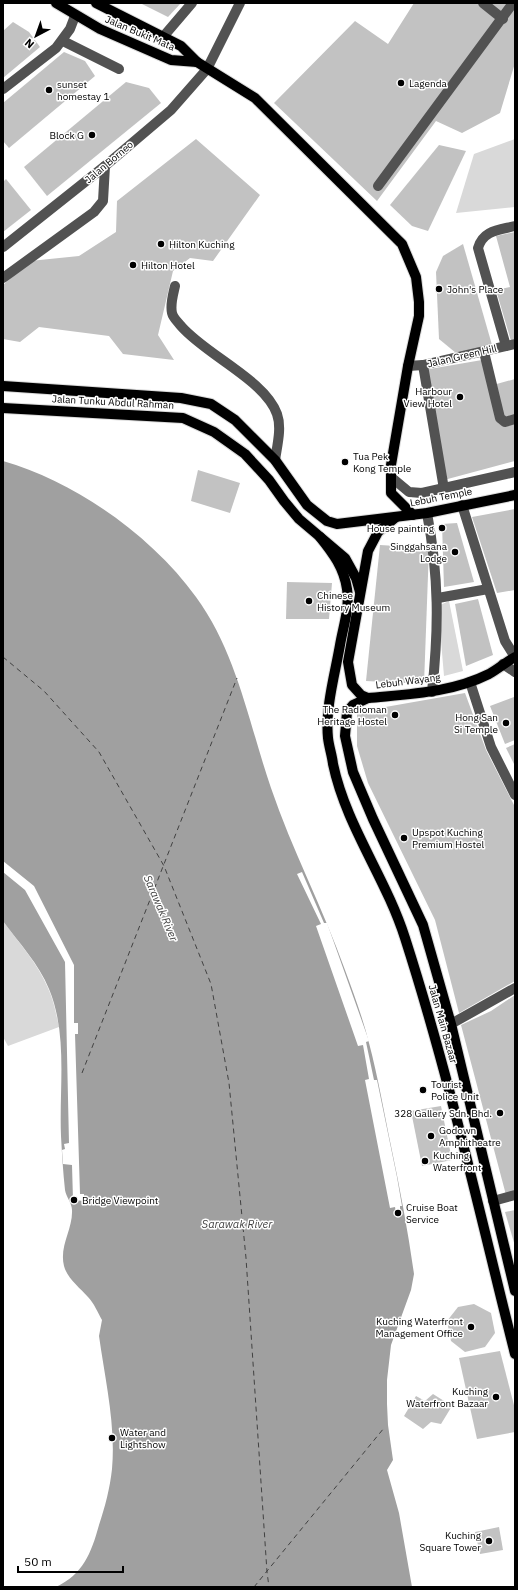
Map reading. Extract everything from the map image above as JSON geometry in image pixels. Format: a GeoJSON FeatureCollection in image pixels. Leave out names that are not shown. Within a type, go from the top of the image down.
{"type":"FeatureCollection","features":[{"type":"Feature","properties":{"kind":"main road","name":"Jalan Bukit Mata"},"geometry":{"type":"LineString","coordinates":[[56,3],[75,16],[171,60],[197,62]]}},
{"type":"Feature","properties":{"kind":"main road"},"geometry":{"type":"LineString","coordinates":[[96,3],[181,46],[197,62],[255,98],[402,244],[416,278],[419,316],[408,366],[391,465],[391,477],[392,493],[413,515]]}},
{"type":"Feature","properties":{"kind":"main road","name":"Jalan Tunku Abdul Rahman"},"geometry":{"type":"LineString","coordinates":[[3,386],[181,398],[212,404],[235,420],[275,460],[307,505],[327,521],[337,524],[372,519]]}},
{"type":"Feature","properties":{"kind":"main road","name":"Jalan Tunku Abdul Rahman"},"geometry":{"type":"LineString","coordinates":[[3,408],[184,418],[214,432],[245,454],[269,480],[299,519],[345,558],[356,578],[360,592]]}},
{"type":"Feature","properties":{"kind":"main road","name":"Lebuh Temple"},"geometry":{"type":"LineString","coordinates":[[372,519],[395,518],[427,513],[515,495]]}},
{"type":"Feature","properties":{"kind":"main road"},"geometry":{"type":"LineString","coordinates":[[368,698],[361,695],[352,685],[348,662],[365,561],[372,542],[378,532],[395,518]]}},
{"type":"Feature","properties":{"kind":"main road","name":"Jalan Main Bazaar"},"geometry":{"type":"LineString","coordinates":[[320,537],[336,558],[342,570],[347,590],[347,611],[329,710],[328,737],[338,785],[355,828],[380,877],[404,935],[434,1031],[515,1354]]}},
{"type":"Feature","properties":{"kind":"main road","name":"Lebuh Wayang"},"geometry":{"type":"LineString","coordinates":[[368,698],[432,692],[470,682],[491,673],[515,657]]}},
{"type":"Feature","properties":{"kind":"main road"},"geometry":{"type":"LineString","coordinates":[[334,679],[348,662]]}},
{"type":"Feature","properties":{"kind":"main road","name":"Jalan Main Bazaar"},"geometry":{"type":"LineString","coordinates":[[368,698],[353,705],[347,712],[346,736],[353,772],[373,819],[423,925],[452,1024],[515,1291]]}},
{"type":"Feature","properties":{"kind":"street"},"geometry":{"type":"LineString","coordinates":[[163,37],[192,3]]}},
{"type":"Feature","properties":{"kind":"street","name":"Jalan Borneo"},"geometry":{"type":"LineString","coordinates":[[3,247],[105,166],[170,110],[207,69],[240,3]]}},
{"type":"Feature","properties":{"kind":"street"},"geometry":{"type":"LineString","coordinates":[[483,3],[503,19]]}},
{"type":"Feature","properties":{"kind":"street"},"geometry":{"type":"LineString","coordinates":[[378,186],[503,19],[513,3]]}},
{"type":"Feature","properties":{"kind":"street"},"geometry":{"type":"LineString","coordinates":[[3,90],[63,41],[75,16]]}},
{"type":"Feature","properties":{"kind":"street"},"geometry":{"type":"LineString","coordinates":[[63,41],[119,69]]}},
{"type":"Feature","properties":{"kind":"street"},"geometry":{"type":"LineString","coordinates":[[3,278],[94,212],[103,201],[105,166]]}},
{"type":"Feature","properties":{"kind":"street"},"geometry":{"type":"LineString","coordinates":[[511,345],[478,248],[480,242],[491,231],[515,226]]}},
{"type":"Feature","properties":{"kind":"street"},"geometry":{"type":"LineString","coordinates":[[175,286],[171,305],[172,315],[189,334],[224,363],[243,375],[266,395],[278,414],[279,430],[275,460]]}},
{"type":"Feature","properties":{"kind":"street","name":"Jalan Green Hill"},"geometry":{"type":"LineString","coordinates":[[408,366],[423,365],[511,345]]}},
{"type":"Feature","properties":{"kind":"street"},"geometry":{"type":"LineString","coordinates":[[484,352],[500,418],[504,422],[515,419]]}},
{"type":"Feature","properties":{"kind":"street"},"geometry":{"type":"LineString","coordinates":[[423,365],[444,489]]}},
{"type":"Feature","properties":{"kind":"street"},"geometry":{"type":"LineString","coordinates":[[391,477],[409,492],[422,494],[515,472]]}},
{"type":"Feature","properties":{"kind":"street"},"geometry":{"type":"LineString","coordinates":[[462,505],[505,641],[515,657]]}},
{"type":"Feature","properties":{"kind":"street"},"geometry":{"type":"LineString","coordinates":[[427,513],[434,554],[438,598],[437,643],[432,692]]}},
{"type":"Feature","properties":{"kind":"street"},"geometry":{"type":"LineString","coordinates":[[438,598],[488,589]]}},
{"type":"Feature","properties":{"kind":"street"},"geometry":{"type":"LineString","coordinates":[[503,664],[515,672]]}},
{"type":"Feature","properties":{"kind":"street"},"geometry":{"type":"LineString","coordinates":[[470,682],[491,747],[515,795]]}},
{"type":"Feature","properties":{"kind":"street"},"geometry":{"type":"LineString","coordinates":[[452,1024],[515,988]]}},
{"type":"Feature","properties":{"kind":"street"},"geometry":{"type":"LineString","coordinates":[[493,1201],[515,1195]]}},
{"type":"Feature","properties":{"kind":"shaded area"},"geometry":{"type":"Polygon","coordinates":[[[515,139],[515,207],[456,213],[474,154],[515,139]]]}},
{"type":"Feature","properties":{"kind":"shaded area"},"geometry":{"type":"Polygon","coordinates":[[[449,601],[463,671],[444,676],[438,606],[449,601]]]}},
{"type":"Feature","properties":{"kind":"shaded area"},"geometry":{"type":"Polygon","coordinates":[[[3,921],[34,962],[44,979],[52,998],[59,1027],[8,1046],[3,1037],[3,921]]]}},
{"type":"Feature","properties":{"kind":"water","name":"Sarawak River"},"geometry":{"type":"Polygon","coordinates":[[[3,461],[30,470],[58,483],[85,497],[110,514],[158,553],[196,597],[222,641],[232,665],[279,811],[327,924],[352,988],[367,1034],[378,1082],[401,1194],[414,1274],[411,1290],[391,1345],[387,1380],[388,1425],[393,1460],[387,1470],[399,1513],[412,1587],[56,1587],[73,1576],[85,1562],[93,1545],[110,1483],[113,1452],[109,1402],[99,1336],[102,1320],[90,1299],[68,1275],[63,1259],[63,1251],[72,1217],[72,1210],[66,1193],[61,1136],[61,1043],[59,1024],[55,1007],[45,980],[28,954],[3,921],[3,461]]]}},
{"type":"Feature","properties":{"kind":"pier"},"geometry":{"type":"Polygon","coordinates":[[[3,861],[34,886],[74,965],[74,1023],[78,1023],[78,1034],[75,1034],[80,1194],[84,1194],[84,1201],[73,1200],[72,1165],[63,1164],[62,1150],[65,1149],[64,1144],[69,1143],[65,962],[25,890],[3,872],[3,861]]]}},
{"type":"Feature","properties":{"kind":"pier"},"geometry":{"type":"Polygon","coordinates":[[[302,872],[324,923],[327,923],[369,1041],[366,1042],[374,1080],[377,1080],[397,1177],[402,1206],[400,1206],[400,1213],[396,1213],[395,1207],[390,1208],[365,1080],[369,1079],[363,1045],[358,1046],[316,926],[321,924],[297,874],[302,872]]]}},
{"type":"Feature","properties":{"kind":"building"},"geometry":{"type":"Polygon","coordinates":[[[140,3],[181,3],[168,17],[140,3]]]}},
{"type":"Feature","properties":{"kind":"building","name":"Lagenda"},"geometry":{"type":"Polygon","coordinates":[[[414,3],[515,3],[515,63],[500,113],[462,133],[436,121],[377,201],[274,103],[355,21],[388,44],[414,3]]]}},
{"type":"Feature","properties":{"kind":"building"},"geometry":{"type":"Polygon","coordinates":[[[13,22],[29,32],[40,47],[3,78],[3,31],[13,22]]]}},
{"type":"Feature","properties":{"kind":"building","name":"sunset homestay 1"},"geometry":{"type":"Polygon","coordinates":[[[64,52],[85,61],[95,76],[9,148],[3,141],[3,103],[64,52]]]}},
{"type":"Feature","properties":{"kind":"building","name":"Block G"},"geometry":{"type":"Polygon","coordinates":[[[126,82],[149,88],[161,103],[47,196],[24,167],[126,82]]]}},
{"type":"Feature","properties":{"kind":"building","name":"Hilton Kuching"},"geometry":{"type":"Polygon","coordinates":[[[196,139],[260,195],[213,261],[190,258],[173,271],[158,335],[174,360],[123,354],[109,336],[39,327],[20,342],[3,339],[3,285],[30,261],[79,256],[116,232],[117,201],[196,139]]]}},
{"type":"Feature","properties":{"kind":"building"},"geometry":{"type":"Polygon","coordinates":[[[439,145],[466,151],[428,231],[412,226],[390,205],[439,145]]]}},
{"type":"Feature","properties":{"kind":"building"},"geometry":{"type":"Polygon","coordinates":[[[6,179],[31,210],[3,232],[3,182],[6,179]]]}},
{"type":"Feature","properties":{"kind":"building"},"geometry":{"type":"Polygon","coordinates":[[[515,232],[515,340],[511,341],[496,290],[510,287],[496,236],[515,232]]]}},
{"type":"Feature","properties":{"kind":"building"},"geometry":{"type":"Polygon","coordinates":[[[463,244],[492,345],[456,353],[439,339],[436,272],[443,256],[463,244]]]}},
{"type":"Feature","properties":{"kind":"building","name":"Harbour View Hotel"},"geometry":{"type":"Polygon","coordinates":[[[482,360],[499,424],[515,420],[515,461],[444,480],[424,370],[482,360]]]}},
{"type":"Feature","properties":{"kind":"building"},"geometry":{"type":"Polygon","coordinates":[[[515,379],[515,415],[502,418],[493,385],[515,379]]]}},
{"type":"Feature","properties":{"kind":"building"},"geometry":{"type":"Polygon","coordinates":[[[198,470],[240,483],[230,513],[191,501],[198,470]]]}},
{"type":"Feature","properties":{"kind":"building"},"geometry":{"type":"Polygon","coordinates":[[[515,509],[515,590],[497,593],[472,517],[515,509]]]}},
{"type":"Feature","properties":{"kind":"building"},"geometry":{"type":"Polygon","coordinates":[[[457,523],[474,582],[444,587],[442,524],[457,523]]]}},
{"type":"Feature","properties":{"kind":"building"},"geometry":{"type":"Polygon","coordinates":[[[380,545],[429,548],[424,684],[366,681],[380,545]]]}},
{"type":"Feature","properties":{"kind":"building","name":"Chinese History Museum"},"geometry":{"type":"Polygon","coordinates":[[[287,582],[332,583],[329,619],[286,619],[287,582]]]}},
{"type":"Feature","properties":{"kind":"building"},"geometry":{"type":"Polygon","coordinates":[[[478,599],[493,655],[466,666],[455,604],[478,599]]]}},
{"type":"Feature","properties":{"kind":"building"},"geometry":{"type":"Polygon","coordinates":[[[465,693],[486,750],[515,807],[515,981],[459,1013],[435,920],[368,783],[357,746],[357,712],[465,693]]]}},
{"type":"Feature","properties":{"kind":"building","name":"Hong San Si Temple"},"geometry":{"type":"Polygon","coordinates":[[[514,697],[515,740],[505,744],[490,706],[514,697]]]}},
{"type":"Feature","properties":{"kind":"building"},"geometry":{"type":"Polygon","coordinates":[[[515,744],[515,766],[506,748],[515,744]]]}},
{"type":"Feature","properties":{"kind":"building","name":"328 Gallery Sdn. Bhd."},"geometry":{"type":"Polygon","coordinates":[[[515,995],[515,1193],[506,1195],[461,1025],[491,1011],[515,995]]]}},
{"type":"Feature","properties":{"kind":"building","name":"Godown Amphitheatre"},"geometry":{"type":"Polygon","coordinates":[[[441,1106],[452,1160],[422,1166],[411,1111],[441,1106]]]}},
{"type":"Feature","properties":{"kind":"building"},"geometry":{"type":"Polygon","coordinates":[[[515,1210],[515,1246],[505,1212],[515,1210]]]}},
{"type":"Feature","properties":{"kind":"building","name":"Kuching Waterfront Management Office"},"geometry":{"type":"Polygon","coordinates":[[[474,1304],[491,1313],[495,1333],[485,1347],[465,1352],[451,1341],[447,1321],[458,1307],[474,1304]]]}},
{"type":"Feature","properties":{"kind":"building"},"geometry":{"type":"Polygon","coordinates":[[[500,1351],[515,1409],[515,1432],[477,1439],[459,1358],[500,1351]]]}},
{"type":"Feature","properties":{"kind":"building"},"geometry":{"type":"Polygon","coordinates":[[[433,1394],[452,1406],[441,1424],[431,1422],[423,1429],[404,1416],[416,1396],[425,1401],[433,1394]]]}},
{"type":"Feature","properties":{"kind":"building","name":"Kuching Square Tower"},"geometry":{"type":"Polygon","coordinates":[[[499,1527],[503,1550],[480,1554],[475,1532],[499,1527]]]}},
{"type":"Feature","properties":{"kind":"ferry route"},"geometry":{"type":"LineString","coordinates":[[3,657],[44,691],[99,752],[164,866],[211,984],[229,1083],[246,1258],[269,1587]]}},
{"type":"Feature","properties":{"kind":"ferry route"},"geometry":{"type":"LineString","coordinates":[[82,1073],[237,678]]}},
{"type":"Feature","properties":{"kind":"ferry route"},"geometry":{"type":"LineString","coordinates":[[254,1587],[384,1428]]}},
{"type":"Feature","properties":{"kind":"place","name":"Lagenda"},"geometry":{"type":"Point","coordinates":[401,83]}},
{"type":"Feature","properties":{"kind":"place","name":"sunset homestay 1"},"geometry":{"type":"Point","coordinates":[49,90]}},
{"type":"Feature","properties":{"kind":"place","name":"Block G"},"geometry":{"type":"Point","coordinates":[92,135]}},
{"type":"Feature","properties":{"kind":"place","name":"Hilton Kuching"},"geometry":{"type":"Point","coordinates":[161,244]}},
{"type":"Feature","properties":{"kind":"place","name":"Hilton Hotel"},"geometry":{"type":"Point","coordinates":[133,265]}},
{"type":"Feature","properties":{"kind":"place","name":"John's Place"},"geometry":{"type":"Point","coordinates":[439,289]}},
{"type":"Feature","properties":{"kind":"place","name":"Harbour View Hotel"},"geometry":{"type":"Point","coordinates":[460,397]}},
{"type":"Feature","properties":{"kind":"place","name":"Tua Pek Kong Temple"},"geometry":{"type":"Point","coordinates":[345,462]}},
{"type":"Feature","properties":{"kind":"place","name":"House painting"},"geometry":{"type":"Point","coordinates":[442,528]}},
{"type":"Feature","properties":{"kind":"place","name":"Singgahsana Lodge"},"geometry":{"type":"Point","coordinates":[455,552]}},
{"type":"Feature","properties":{"kind":"place","name":"Chinese History Museum"},"geometry":{"type":"Point","coordinates":[309,601]}},
{"type":"Feature","properties":{"kind":"place","name":"The Radioman Heritage Hostel"},"geometry":{"type":"Point","coordinates":[395,715]}},
{"type":"Feature","properties":{"kind":"place","name":"Hong San Si Temple"},"geometry":{"type":"Point","coordinates":[506,723]}},
{"type":"Feature","properties":{"kind":"place","name":"Upspot Kuching Premium Hostel"},"geometry":{"type":"Point","coordinates":[404,838]}},
{"type":"Feature","properties":{"kind":"place","name":"Tourist Police Unit"},"geometry":{"type":"Point","coordinates":[423,1090]}},
{"type":"Feature","properties":{"kind":"place","name":"328 Gallery Sdn. Bhd."},"geometry":{"type":"Point","coordinates":[500,1113]}},
{"type":"Feature","properties":{"kind":"place","name":"Godown Amphitheatre"},"geometry":{"type":"Point","coordinates":[431,1136]}},
{"type":"Feature","properties":{"kind":"place","name":"Kuching Waterfront"},"geometry":{"type":"Point","coordinates":[425,1161]}},
{"type":"Feature","properties":{"kind":"place","name":"Bridge Viewpoint"},"geometry":{"type":"Point","coordinates":[74,1200]}},
{"type":"Feature","properties":{"kind":"place","name":"Cruise Boat Service"},"geometry":{"type":"Point","coordinates":[398,1213]}},
{"type":"Feature","properties":{"kind":"place","name":"Kuching Waterfront Management Office"},"geometry":{"type":"Point","coordinates":[471,1327]}},
{"type":"Feature","properties":{"kind":"place","name":"Kuching Waterfront Bazaar"},"geometry":{"type":"Point","coordinates":[496,1397]}},
{"type":"Feature","properties":{"kind":"place","name":"Water and Lightshow"},"geometry":{"type":"Point","coordinates":[112,1438]}},
{"type":"Feature","properties":{"kind":"place","name":"Kuching Square Tower"},"geometry":{"type":"Point","coordinates":[489,1541]}}]}
